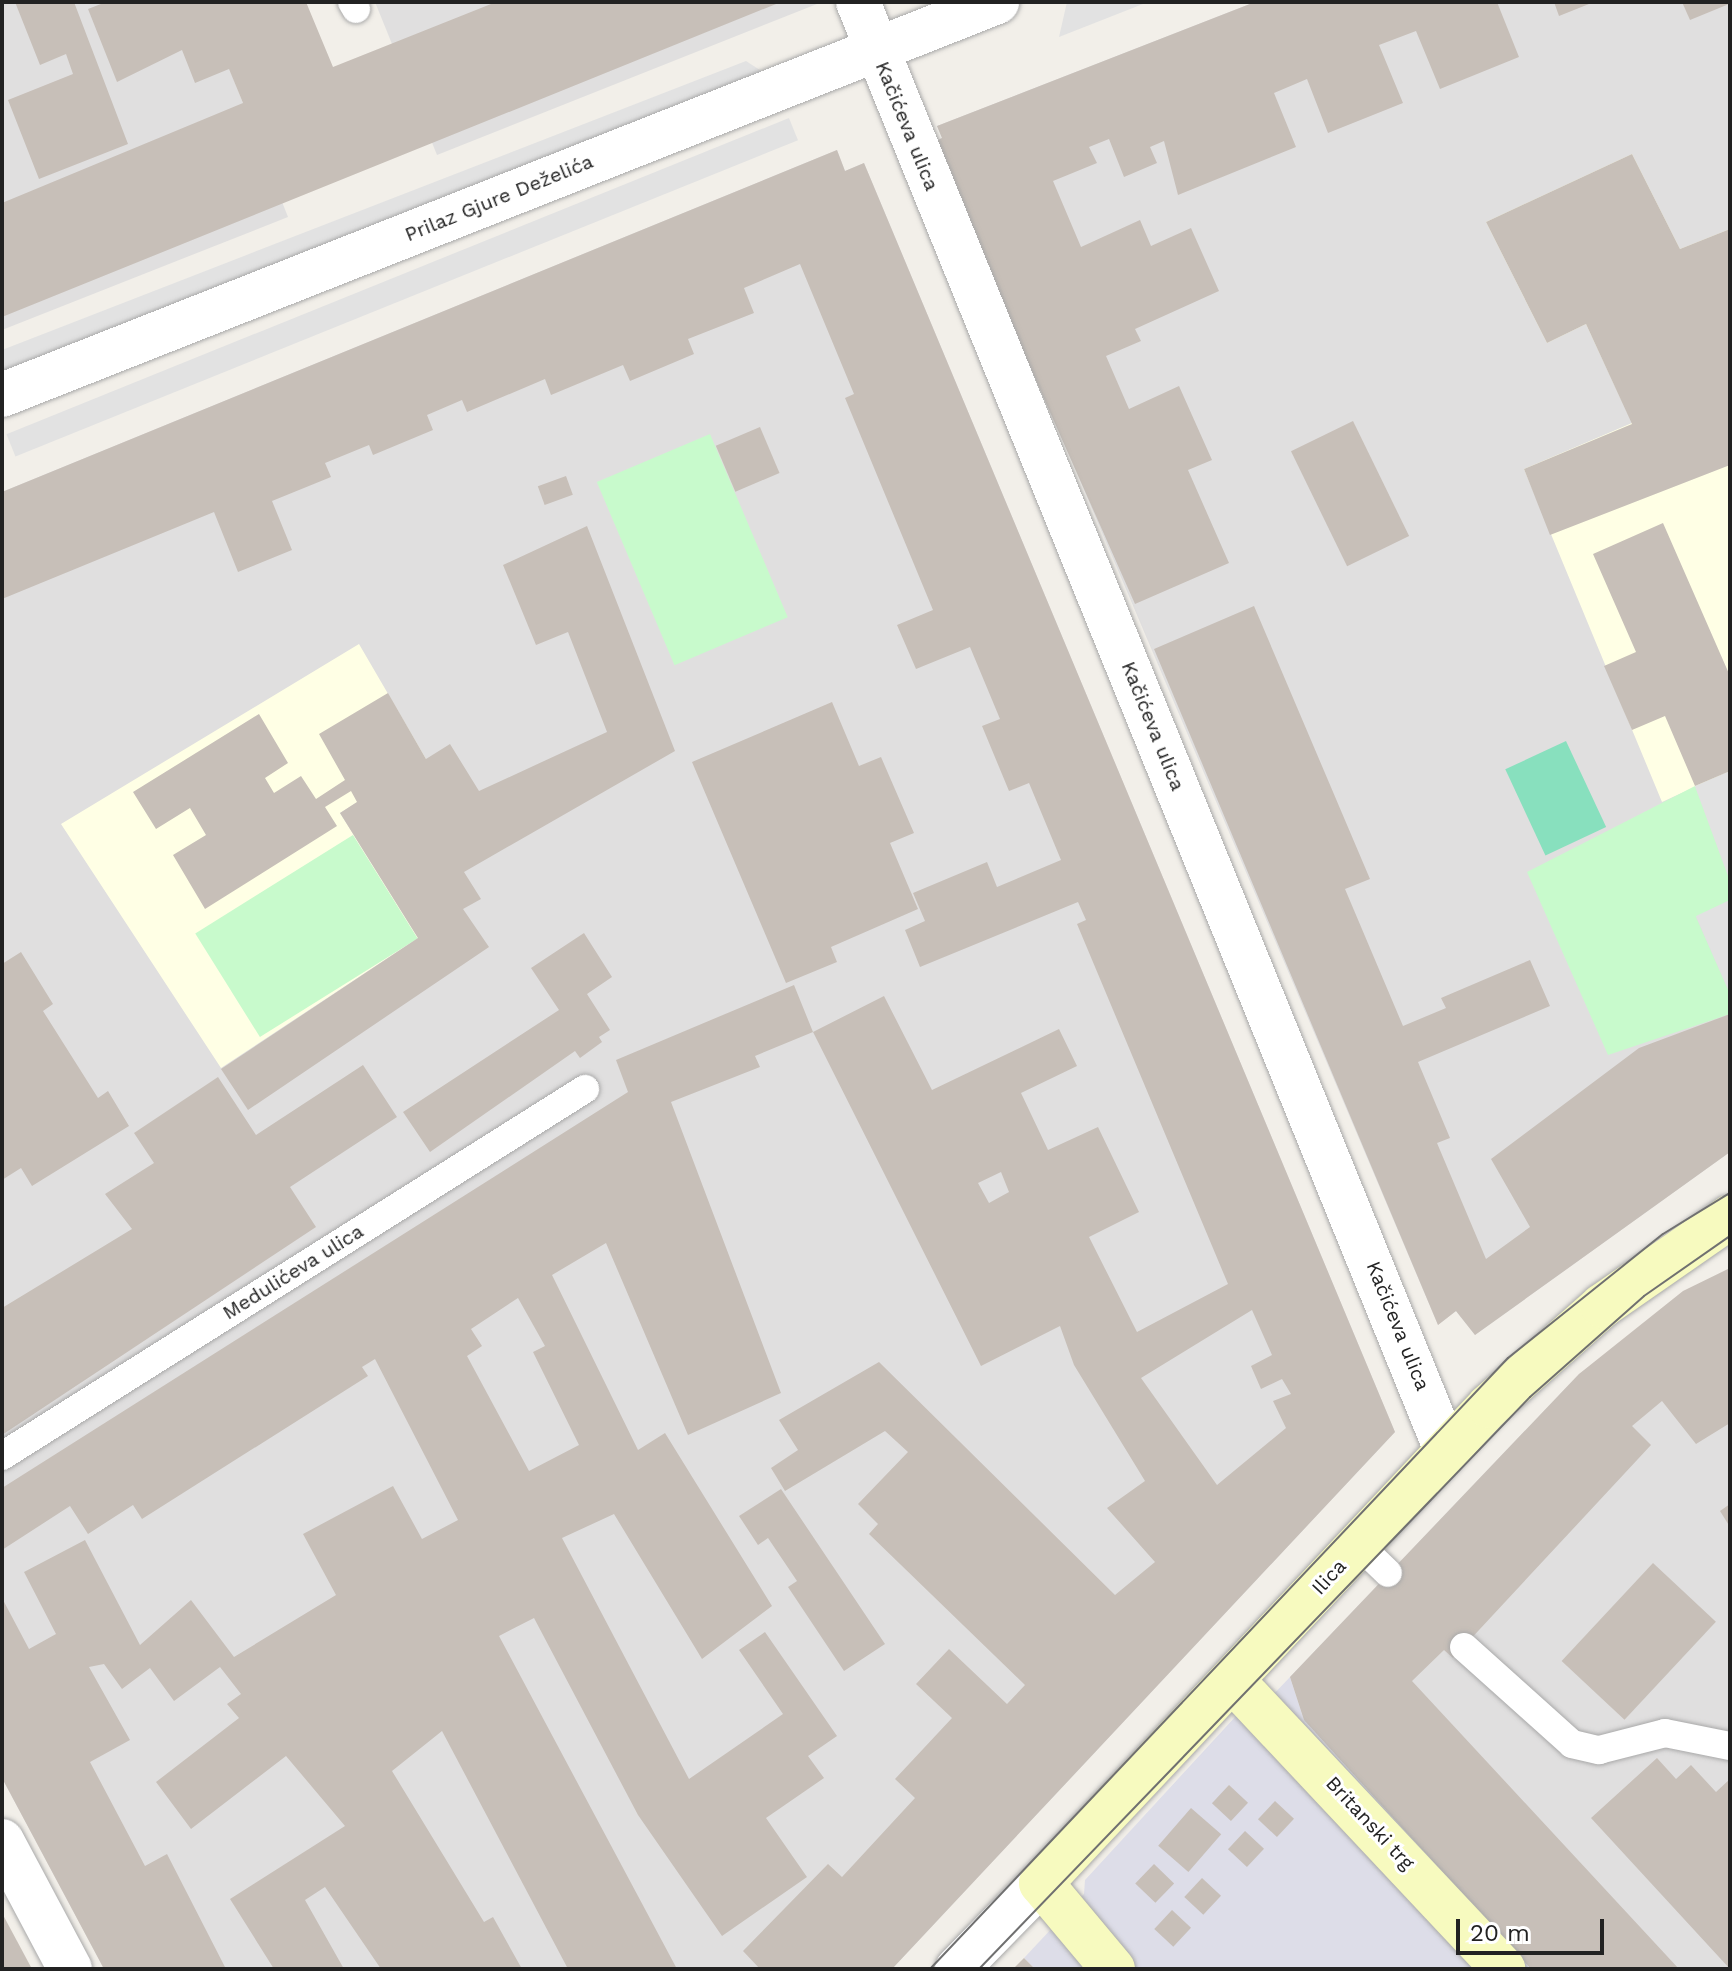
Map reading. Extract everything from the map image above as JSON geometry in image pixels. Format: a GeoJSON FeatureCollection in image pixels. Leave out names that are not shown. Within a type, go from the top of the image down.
{"type":"FeatureCollection","features":[{"type":"Feature","properties":{"kind":"main road","name":"Ilica"},"geometry":{"type":"LineString","coordinates":[[1041,1883],[1233,1681],[1374,1559],[1446,1450],[1602,1306],[1730,1217]]}},
{"type":"Feature","properties":{"kind":"main road","name":"Britanski trg"},"geometry":{"type":"LineString","coordinates":[[1233,1681],[1503,1969]]}},
{"type":"Feature","properties":{"kind":"main road"},"geometry":{"type":"LineString","coordinates":[[1041,1883],[1113,1969]]}},
{"type":"Feature","properties":{"kind":"street","name":"Kačićeva ulica"},"geometry":{"type":"LineString","coordinates":[[858,2],[1446,1450]]}},
{"type":"Feature","properties":{"kind":"street","name":"Prilaz Gjure Deželića"},"geometry":{"type":"LineString","coordinates":[[2,395],[997,2]]}},
{"type":"Feature","properties":{"kind":"street"},"geometry":{"type":"LineString","coordinates":[[2,1841],[70,1969]]}},
{"type":"Feature","properties":{"kind":"street","name":"Ilica"},"geometry":{"type":"LineString","coordinates":[[957,1969],[1041,1883]]}},
{"type":"Feature","properties":{"kind":"lane","name":"Medulićeva ulica"},"geometry":{"type":"LineString","coordinates":[[2,1456],[585,1089]]}},
{"type":"Feature","properties":{"kind":"lane"},"geometry":{"type":"LineString","coordinates":[[1464,1647],[1572,1744],[1599,1750],[1665,1733],[1730,1746]]}},
{"type":"Feature","properties":{"kind":"shaded area"},"geometry":{"type":"Polygon","coordinates":[[[2,2],[203,2],[288,217],[2,330],[2,2]]]}},
{"type":"Feature","properties":{"kind":"shaded area"},"geometry":{"type":"Polygon","coordinates":[[[375,2],[816,2],[817,4],[437,155],[375,2]]]}},
{"type":"Feature","properties":{"kind":"shaded area"},"geometry":{"type":"Polygon","coordinates":[[[1067,2],[1148,2],[1059,37],[1067,2]]]}},
{"type":"Feature","properties":{"kind":"shaded area"},"geometry":{"type":"Polygon","coordinates":[[[1255,2],[1730,2],[1730,1152],[1475,1335],[1456,1311],[1438,1325],[936,141],[942,138],[937,126],[1255,2]]]}},
{"type":"Feature","properties":{"kind":"shaded area"},"geometry":{"type":"Polygon","coordinates":[[[746,61],[769,76],[2,378],[2,350],[746,61]]]}},
{"type":"Feature","properties":{"kind":"shaded area"},"geometry":{"type":"Polygon","coordinates":[[[789,118],[798,140],[15,456],[6,434],[789,118]]]}},
{"type":"Feature","properties":{"kind":"shaded area"},"geometry":{"type":"Polygon","coordinates":[[[837,150],[845,171],[864,163],[1395,1432],[892,1969],[104,1969],[2,1778],[2,492],[837,150]]]}},
{"type":"Feature","properties":{"kind":"shaded area"},"geometry":{"type":"Polygon","coordinates":[[[1632,154],[1680,249],[1730,229],[1730,771],[1662,802],[1524,469],[1632,423],[1586,324],[1547,343],[1486,222],[1632,154]]]}},
{"type":"Feature","properties":{"kind":"shaded area"},"geometry":{"type":"Polygon","coordinates":[[[359,644],[426,759],[340,813],[418,938],[221,1068],[61,824],[359,644]]]}},
{"type":"Feature","properties":{"kind":"shaded area"},"geometry":{"type":"Polygon","coordinates":[[[1730,771],[1730,881],[1695,786],[1730,771]]]}},
{"type":"Feature","properties":{"kind":"shaded area"},"geometry":{"type":"Polygon","coordinates":[[[1730,900],[1730,994],[1696,916],[1730,900]]]}},
{"type":"Feature","properties":{"kind":"shaded area"},"geometry":{"type":"Polygon","coordinates":[[[1730,1268],[1730,1969],[1531,1969],[1304,1720],[1290,1677],[1579,1374],[1730,1268]]]}},
{"type":"Feature","properties":{"kind":"shaded area"},"geometry":{"type":"Polygon","coordinates":[[[1290,1677],[1304,1720],[1531,1969],[1035,1969],[1024,1958],[1084,1894],[1085,1880],[1236,1716],[1245,1724],[1290,1677]]]}},
{"type":"Feature","properties":{"kind":"green space"},"geometry":{"type":"Polygon","coordinates":[[[710,434],[788,617],[675,665],[597,482],[710,434]]]}},
{"type":"Feature","properties":{"kind":"green space"},"geometry":{"type":"Polygon","coordinates":[[[1566,741],[1606,827],[1545,855],[1505,769],[1566,741]]]}},
{"type":"Feature","properties":{"kind":"green space"},"geometry":{"type":"Polygon","coordinates":[[[1695,786],[1730,881],[1730,900],[1696,917],[1730,994],[1730,1014],[1608,1055],[1527,872],[1695,786]]]}},
{"type":"Feature","properties":{"kind":"green space"},"geometry":{"type":"Polygon","coordinates":[[[353,835],[418,938],[260,1037],[195,934],[353,835]]]}},
{"type":"Feature","properties":{"kind":"building"},"geometry":{"type":"Polygon","coordinates":[[[15,2],[74,2],[128,144],[39,179],[8,100],[73,74],[66,54],[40,65],[15,2]]]}},
{"type":"Feature","properties":{"kind":"building"},"geometry":{"type":"Polygon","coordinates":[[[106,2],[306,2],[333,67],[496,2],[781,2],[2,317],[2,203],[243,103],[229,69],[195,83],[182,50],[117,82],[88,9],[106,2]]]}},
{"type":"Feature","properties":{"kind":"building"},"geometry":{"type":"Polygon","coordinates":[[[1255,2],[1497,2],[1519,57],[1440,89],[1416,31],[1379,45],[1403,103],[1328,133],[1307,79],[1274,93],[1296,147],[1178,195],[1164,141],[1150,147],[1157,163],[1124,177],[1109,139],[1089,147],[1097,163],[1053,181],[1081,247],[1140,220],[1151,246],[1191,228],[1219,291],[1135,329],[1141,341],[1106,356],[1129,409],[1179,386],[1212,460],[1188,470],[1229,563],[1135,604],[994,286],[936,141],[942,138],[937,126],[1255,2]]]}},
{"type":"Feature","properties":{"kind":"building"},"geometry":{"type":"Polygon","coordinates":[[[1554,2],[1594,2],[1559,16],[1554,2]]]}},
{"type":"Feature","properties":{"kind":"building"},"geometry":{"type":"Polygon","coordinates":[[[1682,2],[1728,2],[1729,4],[1690,20],[1682,2]]]}},
{"type":"Feature","properties":{"kind":"building"},"geometry":{"type":"Polygon","coordinates":[[[837,150],[845,171],[864,163],[1395,1432],[892,1969],[760,1969],[743,1951],[828,1864],[842,1877],[915,1798],[895,1779],[952,1718],[916,1684],[949,1649],[1007,1704],[1025,1685],[869,1534],[878,1524],[858,1504],[908,1452],[885,1431],[785,1491],[771,1468],[798,1450],[779,1420],[879,1362],[1115,1595],[1155,1562],[1107,1508],[1145,1481],[1074,1365],[1060,1326],[981,1366],[813,1032],[884,996],[932,1090],[1059,1029],[1077,1066],[1021,1093],[1048,1150],[1098,1127],[1139,1212],[1089,1237],[1137,1332],[1228,1284],[1077,924],[1086,920],[1078,902],[920,967],[905,930],[925,921],[913,893],[987,862],[997,887],[1061,860],[1029,783],[1009,791],[982,726],[1000,719],[970,647],[916,669],[897,625],[933,610],[845,398],[854,394],[800,264],[744,288],[754,313],[688,339],[694,354],[630,381],[623,365],[551,395],[545,379],[467,412],[462,400],[427,415],[433,430],[373,455],[369,445],[325,463],[331,477],[272,501],[292,550],[238,572],[214,512],[2,599],[2,492],[837,150]],[[1001,1172],[978,1183],[989,1203],[1009,1192],[1001,1172]],[[1252,1310],[1141,1378],[1217,1485],[1286,1428],[1273,1401],[1291,1394],[1282,1379],[1261,1389],[1251,1366],[1272,1355],[1252,1310]]]}},
{"type":"Feature","properties":{"kind":"building"},"geometry":{"type":"Polygon","coordinates":[[[1632,154],[1680,249],[1730,229],[1730,465],[1550,535],[1524,469],[1632,424],[1586,324],[1547,343],[1486,222],[1632,154]]]}},
{"type":"Feature","properties":{"kind":"building"},"geometry":{"type":"Polygon","coordinates":[[[1353,421],[1409,536],[1347,566],[1291,451],[1353,421]]]}},
{"type":"Feature","properties":{"kind":"building"},"geometry":{"type":"Polygon","coordinates":[[[760,427],[780,473],[735,492],[716,446],[760,427]]]}},
{"type":"Feature","properties":{"kind":"building"},"geometry":{"type":"Polygon","coordinates":[[[566,476],[573,495],[545,505],[538,486],[566,476]]]}},
{"type":"Feature","properties":{"kind":"building"},"geometry":{"type":"Polygon","coordinates":[[[1663,523],[1730,676],[1730,771],[1695,786],[1665,716],[1632,730],[1604,666],[1636,652],[1593,554],[1663,523]]]}},
{"type":"Feature","properties":{"kind":"building"},"geometry":{"type":"Polygon","coordinates":[[[587,526],[675,751],[464,872],[481,899],[463,909],[489,947],[248,1110],[221,1069],[418,938],[340,813],[357,802],[351,791],[325,807],[337,826],[205,909],[173,855],[206,835],[190,808],[156,829],[133,792],[259,714],[288,763],[265,778],[274,793],[301,776],[316,799],[345,780],[319,734],[388,693],[426,759],[450,744],[479,791],[607,732],[568,632],[536,645],[503,565],[587,526]]]}},
{"type":"Feature","properties":{"kind":"building"},"geometry":{"type":"Polygon","coordinates":[[[1254,606],[1370,879],[1345,889],[1403,1026],[1446,1008],[1441,998],[1530,960],[1550,1006],[1418,1062],[1450,1138],[1437,1143],[1486,1259],[1530,1227],[1491,1159],[1639,1048],[1730,1014],[1730,1152],[1475,1335],[1456,1311],[1438,1325],[1154,649],[1254,606]]]}},
{"type":"Feature","properties":{"kind":"building"},"geometry":{"type":"Polygon","coordinates":[[[832,702],[859,766],[881,757],[914,833],[890,843],[918,909],[831,947],[837,962],[786,983],[692,762],[832,702]]]}},
{"type":"Feature","properties":{"kind":"building"},"geometry":{"type":"Polygon","coordinates":[[[584,933],[612,977],[587,994],[610,1030],[599,1037],[602,1042],[580,1058],[575,1051],[430,1152],[403,1112],[559,1010],[531,968],[584,933]]]}},
{"type":"Feature","properties":{"kind":"building"},"geometry":{"type":"Polygon","coordinates":[[[21,952],[53,1004],[43,1011],[98,1098],[108,1091],[129,1126],[32,1186],[21,1168],[2,1180],[2,964],[21,952]]]}},
{"type":"Feature","properties":{"kind":"building"},"geometry":{"type":"Polygon","coordinates":[[[794,985],[813,1032],[755,1056],[760,1067],[671,1102],[781,1393],[688,1435],[606,1243],[552,1275],[638,1450],[665,1433],[772,1606],[702,1659],[614,1514],[562,1538],[689,1779],[783,1714],[739,1650],[765,1632],[837,1736],[808,1756],[824,1778],[766,1818],[807,1877],[722,1936],[638,1815],[534,1618],[499,1636],[677,1969],[568,1969],[442,1731],[392,1771],[484,1922],[493,1917],[522,1969],[381,1969],[325,1887],[305,1900],[344,1969],[274,1969],[230,1899],[345,1826],[286,1756],[191,1829],[156,1782],[239,1718],[227,1704],[241,1694],[220,1667],[174,1701],[150,1668],[122,1689],[104,1664],[89,1667],[130,1740],[90,1762],[145,1866],[167,1854],[226,1969],[104,1969],[2,1778],[2,1598],[29,1649],[56,1634],[24,1572],[85,1540],[140,1645],[191,1600],[234,1657],[336,1595],[303,1534],[393,1486],[422,1539],[458,1520],[375,1359],[362,1367],[368,1376],[142,1519],[133,1505],[88,1534],[70,1506],[2,1550],[2,1488],[628,1092],[616,1060],[794,985]],[[518,1298],[471,1329],[482,1346],[467,1356],[529,1471],[579,1445],[533,1352],[545,1346],[518,1298]]]}},
{"type":"Feature","properties":{"kind":"building"},"geometry":{"type":"Polygon","coordinates":[[[363,1065],[397,1117],[290,1187],[316,1227],[2,1435],[2,1308],[132,1229],[105,1194],[154,1163],[134,1133],[218,1077],[256,1135],[363,1065]]]}},
{"type":"Feature","properties":{"kind":"building"},"geometry":{"type":"Polygon","coordinates":[[[1730,1268],[1730,1423],[1696,1444],[1662,1401],[1632,1426],[1651,1445],[1453,1658],[1444,1650],[1412,1681],[1679,1969],[1531,1969],[1304,1720],[1290,1677],[1579,1374],[1683,1291],[1730,1268]]]}},
{"type":"Feature","properties":{"kind":"building"},"geometry":{"type":"Polygon","coordinates":[[[781,1489],[885,1644],[844,1671],[788,1587],[797,1581],[768,1538],[758,1545],[739,1516],[781,1489]]]}},
{"type":"Feature","properties":{"kind":"building"},"geometry":{"type":"Polygon","coordinates":[[[1730,1504],[1730,1527],[1720,1511],[1730,1504]]]}},
{"type":"Feature","properties":{"kind":"building"},"geometry":{"type":"Polygon","coordinates":[[[1653,1563],[1716,1622],[1625,1720],[1562,1661],[1653,1563]]]}},
{"type":"Feature","properties":{"kind":"building"},"geometry":{"type":"Polygon","coordinates":[[[1657,1758],[1676,1779],[1691,1765],[1716,1792],[1730,1779],[1730,1969],[1591,1818],[1657,1758]]]}},
{"type":"Feature","properties":{"kind":"building"},"geometry":{"type":"Polygon","coordinates":[[[1229,1785],[1248,1803],[1231,1821],[1212,1803],[1229,1785]]]}},
{"type":"Feature","properties":{"kind":"building"},"geometry":{"type":"Polygon","coordinates":[[[1275,1801],[1294,1819],[1277,1837],[1258,1819],[1275,1801]]]}},
{"type":"Feature","properties":{"kind":"building"},"geometry":{"type":"Polygon","coordinates":[[[1191,1808],[1221,1834],[1188,1872],[1158,1846],[1191,1808]]]}},
{"type":"Feature","properties":{"kind":"building"},"geometry":{"type":"Polygon","coordinates":[[[1245,1831],[1264,1849],[1247,1867],[1228,1849],[1245,1831]]]}},
{"type":"Feature","properties":{"kind":"building"},"geometry":{"type":"Polygon","coordinates":[[[1154,1864],[1174,1883],[1155,1903],[1135,1883],[1154,1864]]]}},
{"type":"Feature","properties":{"kind":"building"},"geometry":{"type":"Polygon","coordinates":[[[1202,1878],[1221,1896],[1203,1915],[1184,1897],[1202,1878]]]}},
{"type":"Feature","properties":{"kind":"building"},"geometry":{"type":"Polygon","coordinates":[[[1172,1910],[1191,1928],[1173,1947],[1154,1929],[1172,1910]]]}},
{"type":"Feature","properties":{"kind":"building"},"geometry":{"type":"Polygon","coordinates":[[[2,1913],[32,1969],[2,1969],[2,1913]]]}},
{"type":"Feature","properties":{"kind":"building"},"geometry":{"type":"Polygon","coordinates":[[[1024,1958],[1035,1969],[1013,1969],[1024,1958]]]}},
{"type":"Feature","properties":{"kind":"tram line"},"geometry":{"type":"LineString","coordinates":[[930,1969],[1508,1358],[1663,1234],[1730,1193]]}},
{"type":"Feature","properties":{"kind":"tram line"},"geometry":{"type":"LineString","coordinates":[[979,1969],[1530,1397],[1644,1296],[1730,1236]]}}]}
